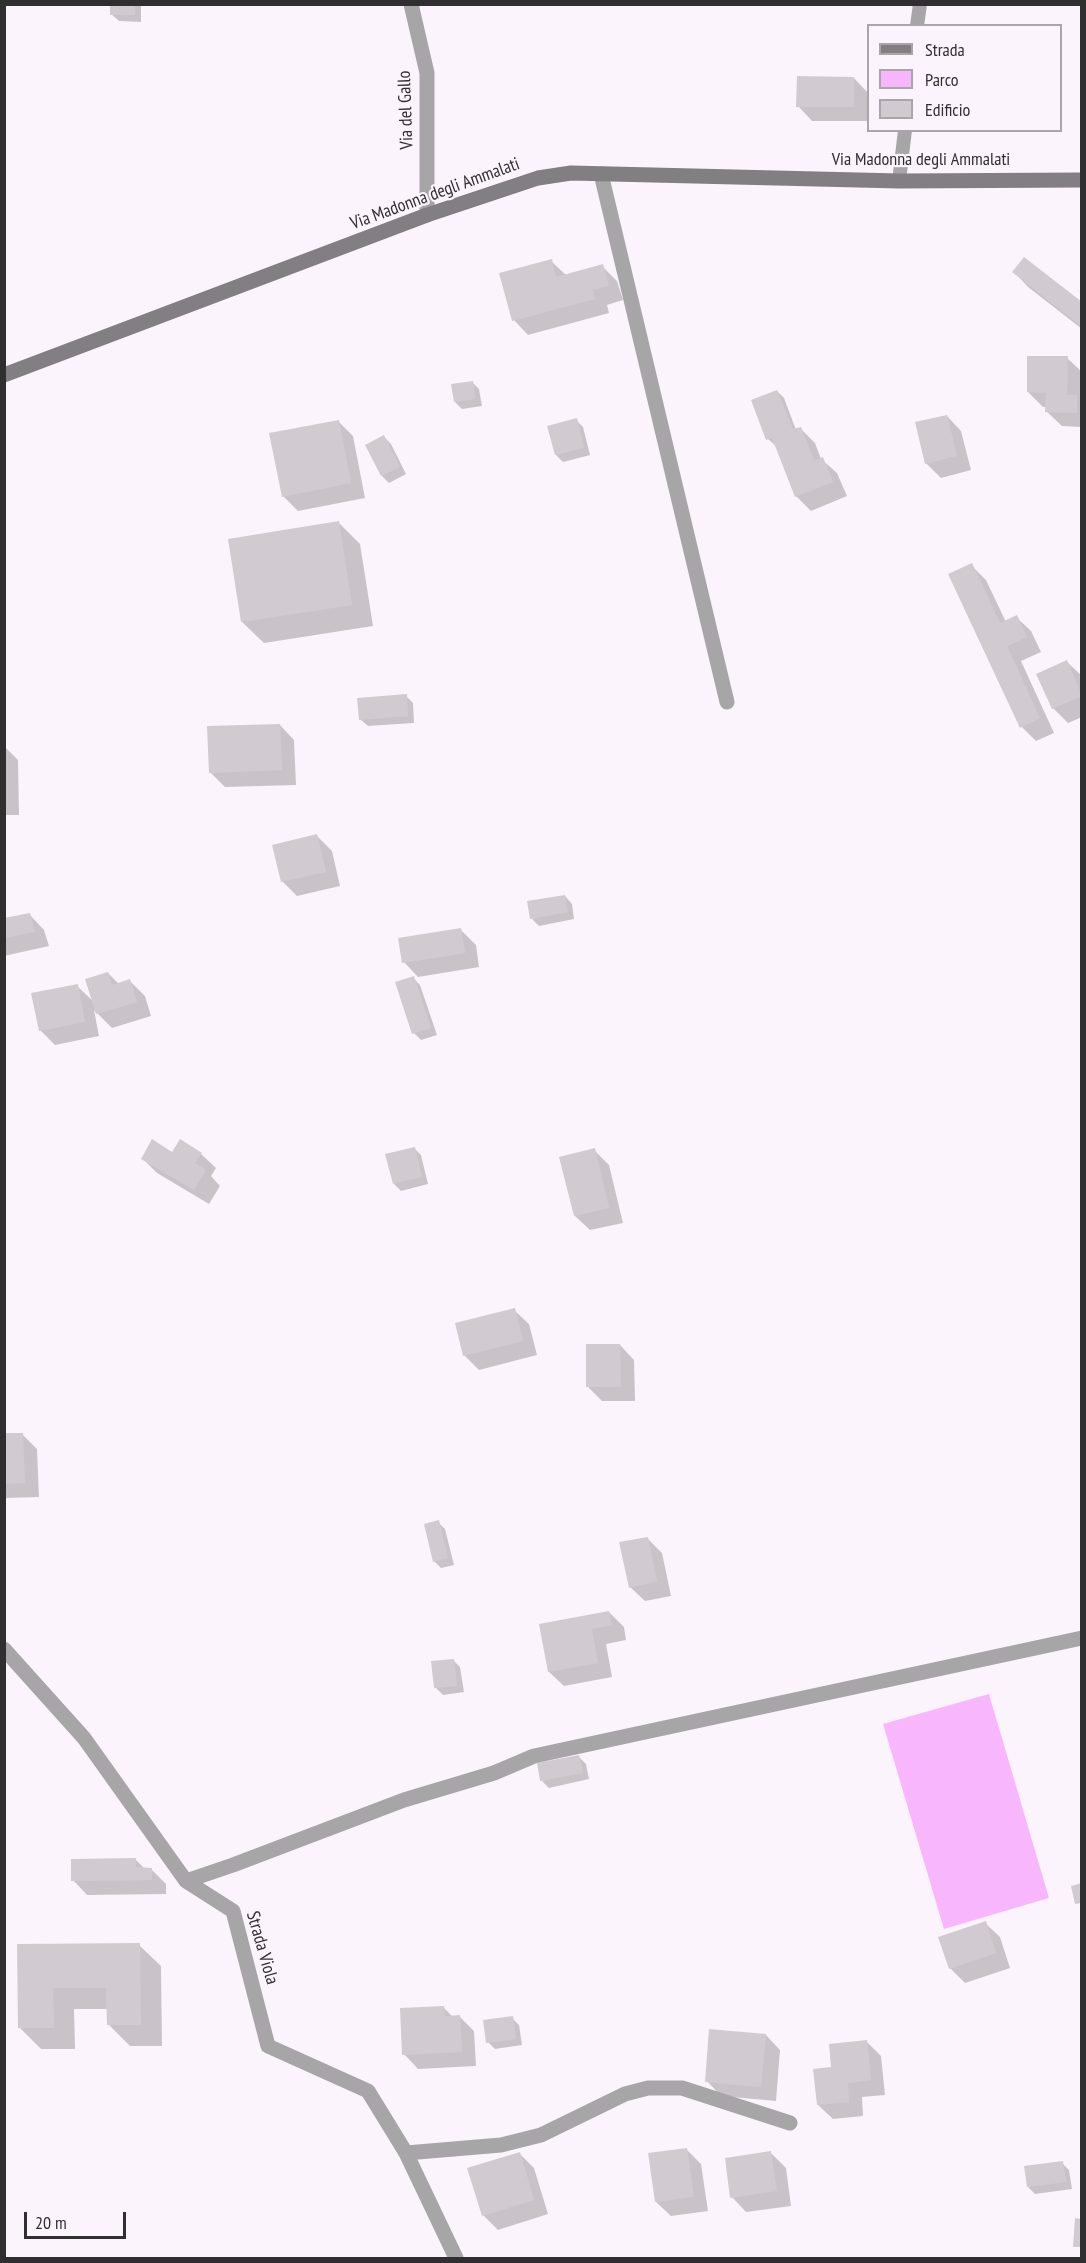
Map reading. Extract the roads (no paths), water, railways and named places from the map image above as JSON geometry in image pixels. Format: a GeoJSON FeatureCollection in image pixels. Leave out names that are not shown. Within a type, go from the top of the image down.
{"type":"FeatureCollection","features":[{"type":"Feature","properties":{"kind":"street","name":"Via del Gallo"},"geometry":{"type":"LineString","coordinates":[[411,4],[427,73],[428,215]]}},
{"type":"Feature","properties":{"kind":"street","name":"Via Madonna degli Ammalati"},"geometry":{"type":"LineString","coordinates":[[4,375],[428,215],[538,178],[571,173],[899,181],[1082,180]]}},
{"type":"Feature","properties":{"kind":"street"},"geometry":{"type":"LineString","coordinates":[[601,174],[727,702]]}},
{"type":"Feature","properties":{"kind":"street"},"geometry":{"type":"LineString","coordinates":[[186,1881],[404,1800],[494,1773],[534,1756],[1082,1638]]}},
{"type":"Feature","properties":{"kind":"street","name":"Strada Viola"},"geometry":{"type":"LineString","coordinates":[[4,1649],[84,1738],[186,1881],[233,1911],[268,2046],[368,2091],[406,2153],[456,2259]]}},
{"type":"Feature","properties":{"kind":"street"},"geometry":{"type":"LineString","coordinates":[[406,2153],[501,2145],[540,2135],[625,2094],[648,2088],[682,2088],[790,2123]]}},
{"type":"Feature","properties":{"kind":"lane"},"geometry":{"type":"LineString","coordinates":[[917,24],[920,4]]}},
{"type":"Feature","properties":{"kind":"lane"},"geometry":{"type":"LineString","coordinates":[[899,181],[905,132]]}}]}
